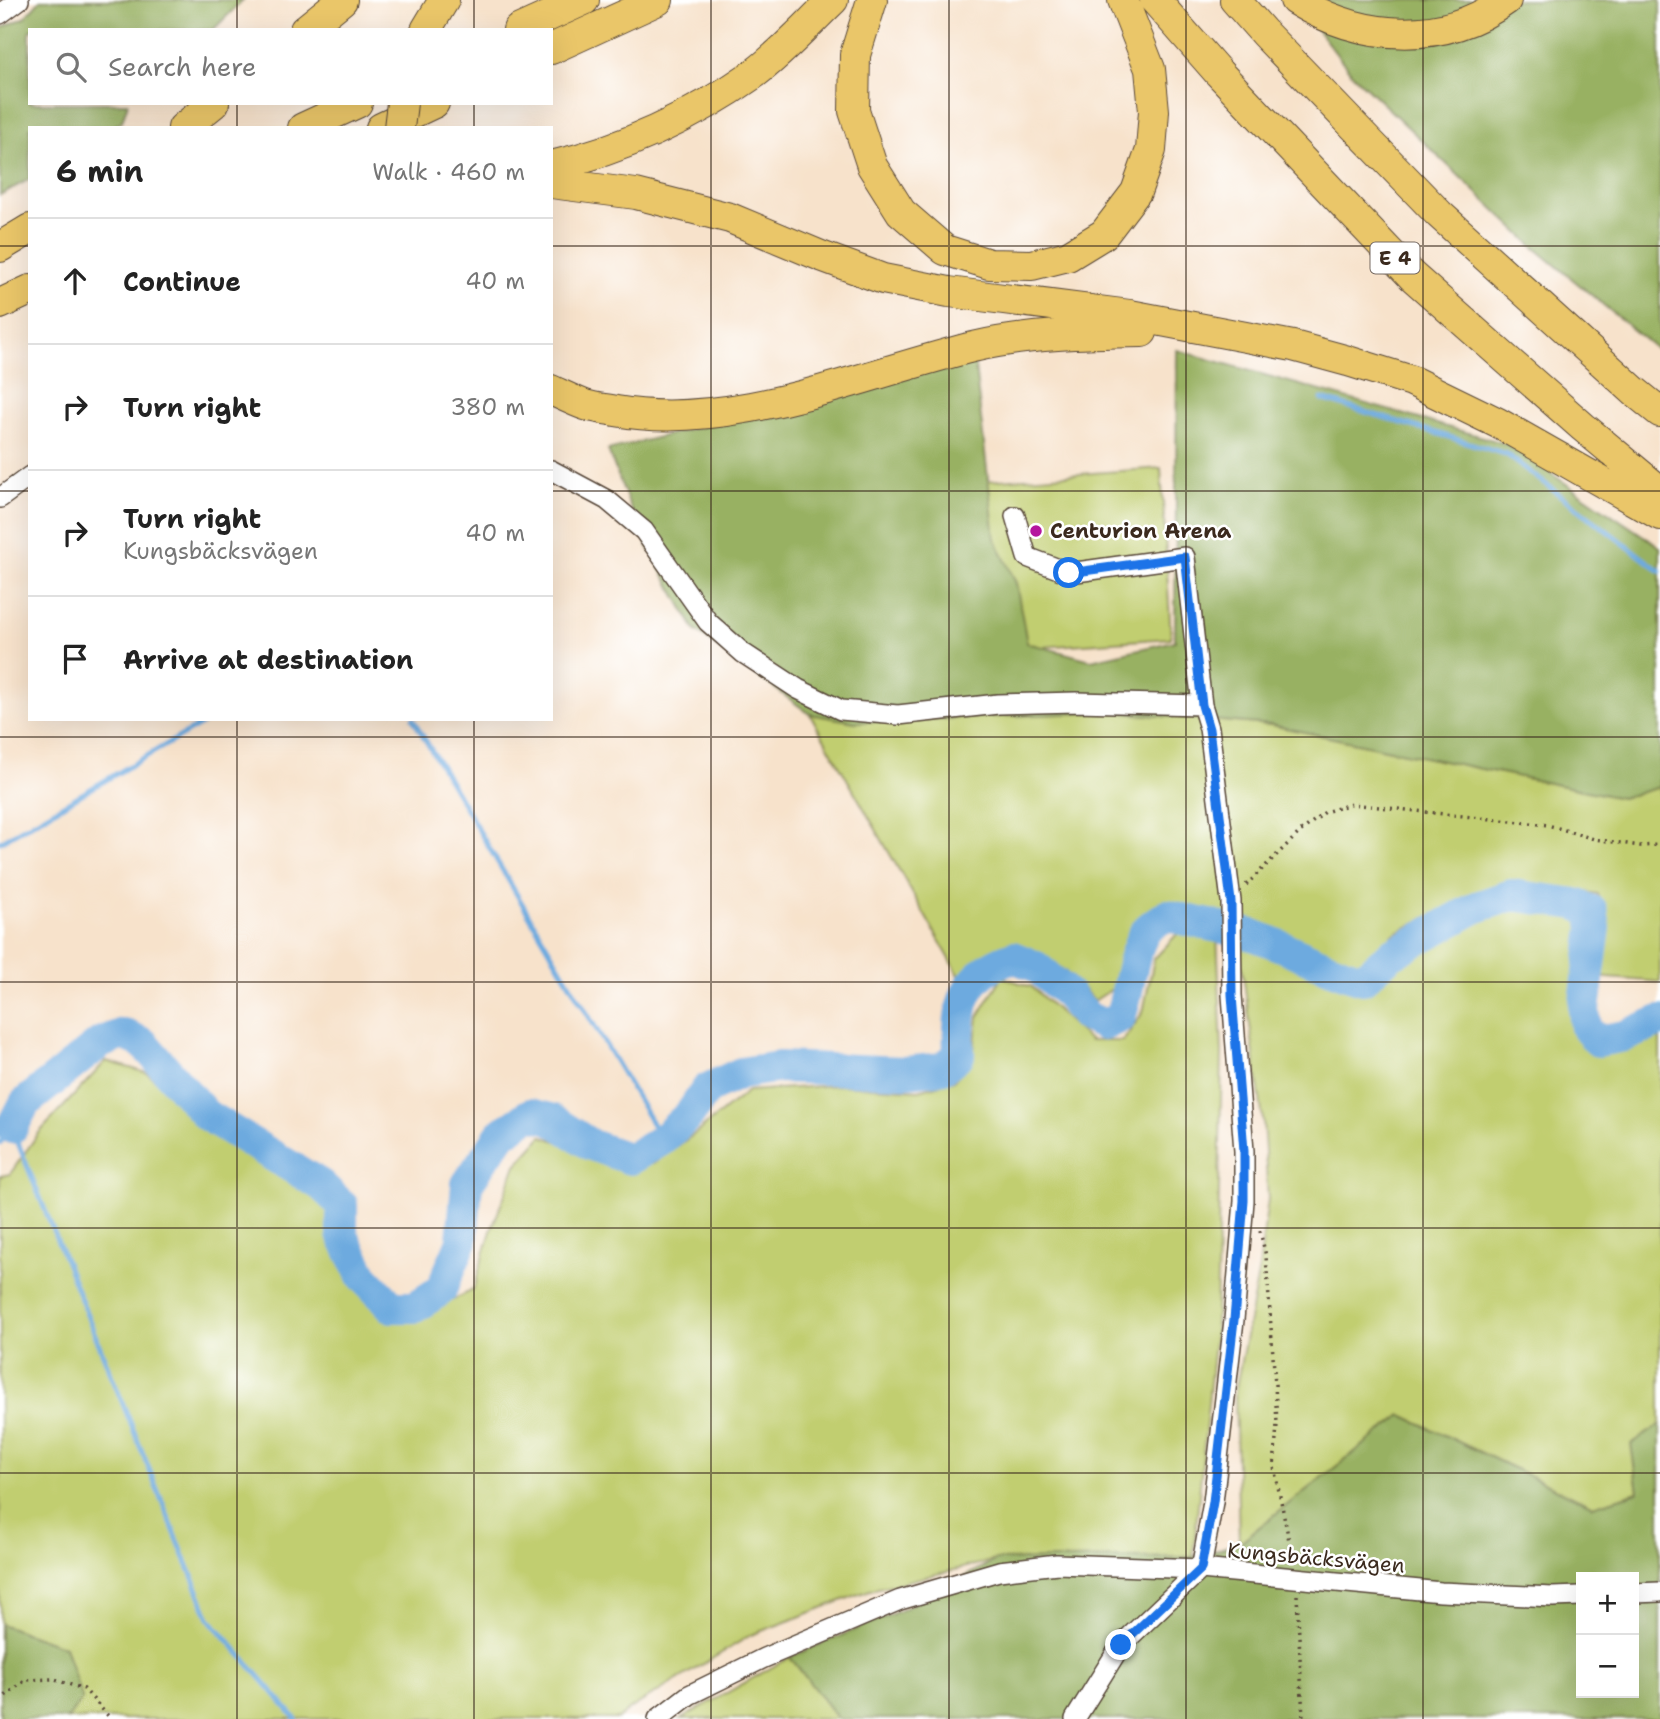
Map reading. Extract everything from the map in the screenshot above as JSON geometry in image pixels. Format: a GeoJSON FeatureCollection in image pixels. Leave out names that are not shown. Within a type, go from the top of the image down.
{"type":"FeatureCollection","features":[{"type":"Feature","properties":{"kind":"highway"},"geometry":{"type":"LineString","coordinates":[[307,28],[342,0]]}},
{"type":"Feature","properties":{"kind":"highway"},"geometry":{"type":"LineString","coordinates":[[427,28],[444,0]]}},
{"type":"Feature","properties":{"kind":"highway"},"geometry":{"type":"LineString","coordinates":[[523,28],[584,0]]}},
{"type":"Feature","properties":{"kind":"highway"},"geometry":{"type":"LineString","coordinates":[[553,48],[658,0]]}},
{"type":"Feature","properties":{"kind":"highway"},"geometry":{"type":"LineString","coordinates":[[553,166],[631,141],[697,110],[757,72],[833,0]]}},
{"type":"Feature","properties":{"kind":"highway"},"geometry":{"type":"LineString","coordinates":[[872,0],[855,55],[854,111],[872,166],[901,212],[945,250],[989,264],[1031,265],[1068,256],[1104,233],[1136,192],[1151,150],[1154,111],[1150,69],[1123,0]]}},
{"type":"Feature","properties":{"kind":"highway","name":"E 4"},"geometry":{"type":"LineString","coordinates":[[1155,0],[1219,73],[1412,276],[1583,428],[1660,491]]}},
{"type":"Feature","properties":{"kind":"highway"},"geometry":{"type":"LineString","coordinates":[[1236,0],[1265,34],[1439,214],[1660,412]]}},
{"type":"Feature","properties":{"kind":"highway"},"geometry":{"type":"LineString","coordinates":[[1294,0],[1309,9],[1360,27],[1403,34],[1425,33],[1465,24],[1506,0]]}},
{"type":"Feature","properties":{"kind":"highway"},"geometry":{"type":"LineString","coordinates":[[185,126],[212,105]]}},
{"type":"Feature","properties":{"kind":"highway"},"geometry":{"type":"LineString","coordinates":[[307,126],[353,105]]}},
{"type":"Feature","properties":{"kind":"highway"},"geometry":{"type":"LineString","coordinates":[[399,126],[402,105]]}},
{"type":"Feature","properties":{"kind":"highway"},"geometry":{"type":"LineString","coordinates":[[385,126],[430,105]]}},
{"type":"Feature","properties":{"kind":"highway"},"geometry":{"type":"LineString","coordinates":[[553,183],[636,194],[730,218],[883,279],[949,292],[1130,315],[1293,346],[1412,382],[1498,423],[1660,515]]}},
{"type":"Feature","properties":{"kind":"highway"},"geometry":{"type":"LineString","coordinates":[[0,247],[28,230]]}},
{"type":"Feature","properties":{"kind":"highway"},"geometry":{"type":"LineString","coordinates":[[0,267],[28,254]]}},
{"type":"Feature","properties":{"kind":"highway"},"geometry":{"type":"LineString","coordinates":[[0,304],[28,291]]}},
{"type":"Feature","properties":{"kind":"highway"},"geometry":{"type":"LineString","coordinates":[[553,391],[587,406],[630,414],[675,416],[749,407],[798,397],[988,345],[1059,334],[1212,331]]}},
{"type":"Feature","properties":{"kind":"street"},"geometry":{"type":"LineString","coordinates":[[0,14],[19,0]]}},
{"type":"Feature","properties":{"kind":"street"},"geometry":{"type":"LineString","coordinates":[[553,471],[607,500],[644,531],[708,622],[743,653],[798,689],[841,710],[898,715],[998,704],[1076,702],[1202,705]]}},
{"type":"Feature","properties":{"kind":"street"},"geometry":{"type":"LineString","coordinates":[[0,498],[28,477]]}},
{"type":"Feature","properties":{"kind":"street"},"geometry":{"type":"LineString","coordinates":[[658,1719],[689,1695],[764,1658],[900,1600],[999,1572],[1057,1564],[1201,1569],[1213,1502],[1234,1320],[1244,1201],[1244,1151],[1231,962],[1231,901],[1209,729],[1202,705],[1185,557],[1069,573],[1027,557],[1014,516]]}},
{"type":"Feature","properties":{"kind":"street","name":"Kungsbäcksvägen"},"geometry":{"type":"LineString","coordinates":[[1075,1719],[1121,1645],[1201,1569],[1441,1592],[1553,1597],[1576,1595]]}},
{"type":"Feature","properties":{"kind":"street"},"geometry":{"type":"LineString","coordinates":[[1639,1593],[1660,1592]]}},
{"type":"Feature","properties":{"kind":"path"},"geometry":{"type":"LineString","coordinates":[[1231,901],[1300,832],[1325,812],[1351,804],[1548,825],[1594,839],[1640,846],[1660,845]]}},
{"type":"Feature","properties":{"kind":"path"},"geometry":{"type":"LineString","coordinates":[[1258,1220],[1266,1256],[1271,1318],[1277,1423],[1274,1467],[1296,1579],[1303,1719]]}},
{"type":"Feature","properties":{"kind":"path"},"geometry":{"type":"LineString","coordinates":[[0,1700],[26,1680],[52,1679],[84,1689],[111,1719]]}},
{"type":"Feature","properties":{"kind":"green space"},"geometry":{"type":"Polygon","coordinates":[[[40,0],[243,0],[215,28],[28,28],[28,105],[127,105],[122,121],[115,126],[28,126],[28,180],[0,195],[0,29],[24,18],[40,0]]]}},
{"type":"Feature","properties":{"kind":"green space"},"geometry":{"type":"Polygon","coordinates":[[[1294,0],[1660,0],[1660,352],[1535,248],[1353,75],[1294,0]]]}},
{"type":"Feature","properties":{"kind":"green space"},"geometry":{"type":"Polygon","coordinates":[[[1177,350],[1507,444],[1660,547],[1660,787],[1621,798],[1271,725],[1111,712],[856,722],[810,714],[695,630],[640,532],[608,450],[974,358],[995,538],[1016,583],[1027,643],[1091,660],[1175,641],[1177,350]]]}},
{"type":"Feature","properties":{"kind":"green space","name":"Centurion Arena"},"geometry":{"type":"Polygon","coordinates":[[[1161,468],[1171,638],[1012,649],[903,487],[1161,468]]]}},
{"type":"Feature","properties":{"kind":"green space"},"geometry":{"type":"Polygon","coordinates":[[[1111,712],[1271,725],[1621,798],[1660,787],[1660,982],[1595,977],[1602,962],[1608,921],[1598,894],[1514,882],[1472,895],[1395,933],[1363,964],[1283,941],[1244,922],[1205,915],[1170,904],[1145,918],[1124,950],[1120,984],[1094,1001],[1055,964],[1034,952],[1007,943],[986,955],[963,982],[810,714],[856,722],[1111,712]]]}},
{"type":"Feature","properties":{"kind":"green space"},"geometry":{"type":"Polygon","coordinates":[[[1521,899],[1570,909],[1587,920],[1587,941],[1577,982],[1574,1031],[1594,1047],[1628,1043],[1660,1031],[1660,1425],[1632,1444],[1638,1492],[1593,1506],[1402,1415],[1239,1543],[1235,1392],[1259,1269],[1268,1199],[1263,1120],[1238,937],[1277,949],[1347,984],[1369,989],[1412,947],[1490,908],[1521,899]]]}},
{"type":"Feature","properties":{"kind":"green space"},"geometry":{"type":"Polygon","coordinates":[[[1178,933],[1217,933],[1222,1053],[1216,1322],[1193,1557],[1165,1558],[1112,1576],[996,1560],[870,1590],[751,1635],[618,1719],[67,1719],[82,1699],[65,1647],[0,1624],[0,1176],[10,1174],[38,1134],[106,1061],[147,1073],[196,1114],[321,1191],[351,1269],[387,1317],[432,1310],[473,1290],[491,1231],[516,1165],[542,1136],[596,1155],[653,1164],[748,1091],[839,1085],[919,1090],[954,1080],[973,1058],[978,1017],[1002,977],[1032,987],[1090,1041],[1123,1041],[1143,1012],[1154,959],[1178,933]]]}},
{"type":"Feature","properties":{"kind":"green space"},"geometry":{"type":"Polygon","coordinates":[[[1402,1415],[1593,1506],[1638,1492],[1631,1444],[1660,1425],[1660,1719],[838,1719],[790,1657],[899,1611],[996,1560],[1193,1557],[1239,1543],[1402,1415]]]}},
{"type":"Feature","properties":{"kind":"green space"},"geometry":{"type":"Polygon","coordinates":[[[0,1624],[65,1647],[82,1699],[67,1719],[0,1719],[0,1624]]]}},
{"type":"Feature","properties":{"kind":"green space"},"geometry":{"type":"Polygon","coordinates":[[[790,1657],[838,1719],[681,1719],[790,1657]]]}},
{"type":"Feature","properties":{"kind":"waterway"},"geometry":{"type":"LineString","coordinates":[[1322,399],[1506,454],[1660,571]]}},
{"type":"Feature","properties":{"kind":"waterway"},"geometry":{"type":"LineString","coordinates":[[0,842],[207,721]]}},
{"type":"Feature","properties":{"kind":"waterway"},"geometry":{"type":"LineString","coordinates":[[414,721],[662,1140]]}},
{"type":"Feature","properties":{"kind":"waterway"},"geometry":{"type":"LineString","coordinates":[[12,1128],[25,1103],[100,1043],[123,1034],[143,1043],[206,1115],[321,1185],[342,1205],[342,1234],[363,1276],[392,1307],[415,1307],[441,1290],[462,1241],[467,1184],[501,1134],[530,1114],[551,1119],[591,1145],[630,1159],[662,1140],[690,1114],[707,1089],[741,1073],[779,1067],[906,1072],[943,1068],[959,1055],[959,1022],[966,994],[983,973],[1013,957],[1035,966],[1068,994],[1085,1016],[1104,1025],[1120,1017],[1136,952],[1145,932],[1167,915],[1252,935],[1363,979],[1390,955],[1477,907],[1512,895],[1576,904],[1592,911],[1595,928],[1584,1009],[1586,1028],[1598,1041],[1625,1036],[1660,1021]]}},
{"type":"Feature","properties":{"kind":"waterway"},"geometry":{"type":"LineString","coordinates":[[0,1143],[12,1128],[209,1618],[296,1719]]}},
{"type":"Feature","properties":{"kind":"place","name":"Centurion Arena"},"geometry":{"type":"Point","coordinates":[1036,531]}},
{"type":"Feature","properties":{"kind":"route"},"geometry":{"type":"LineString","coordinates":[[1069,573],[1185,557],[1202,705],[1209,729],[1231,901],[1232,995],[1244,1151],[1244,1201],[1234,1320],[1213,1502],[1201,1569],[1121,1645]]}}]}
